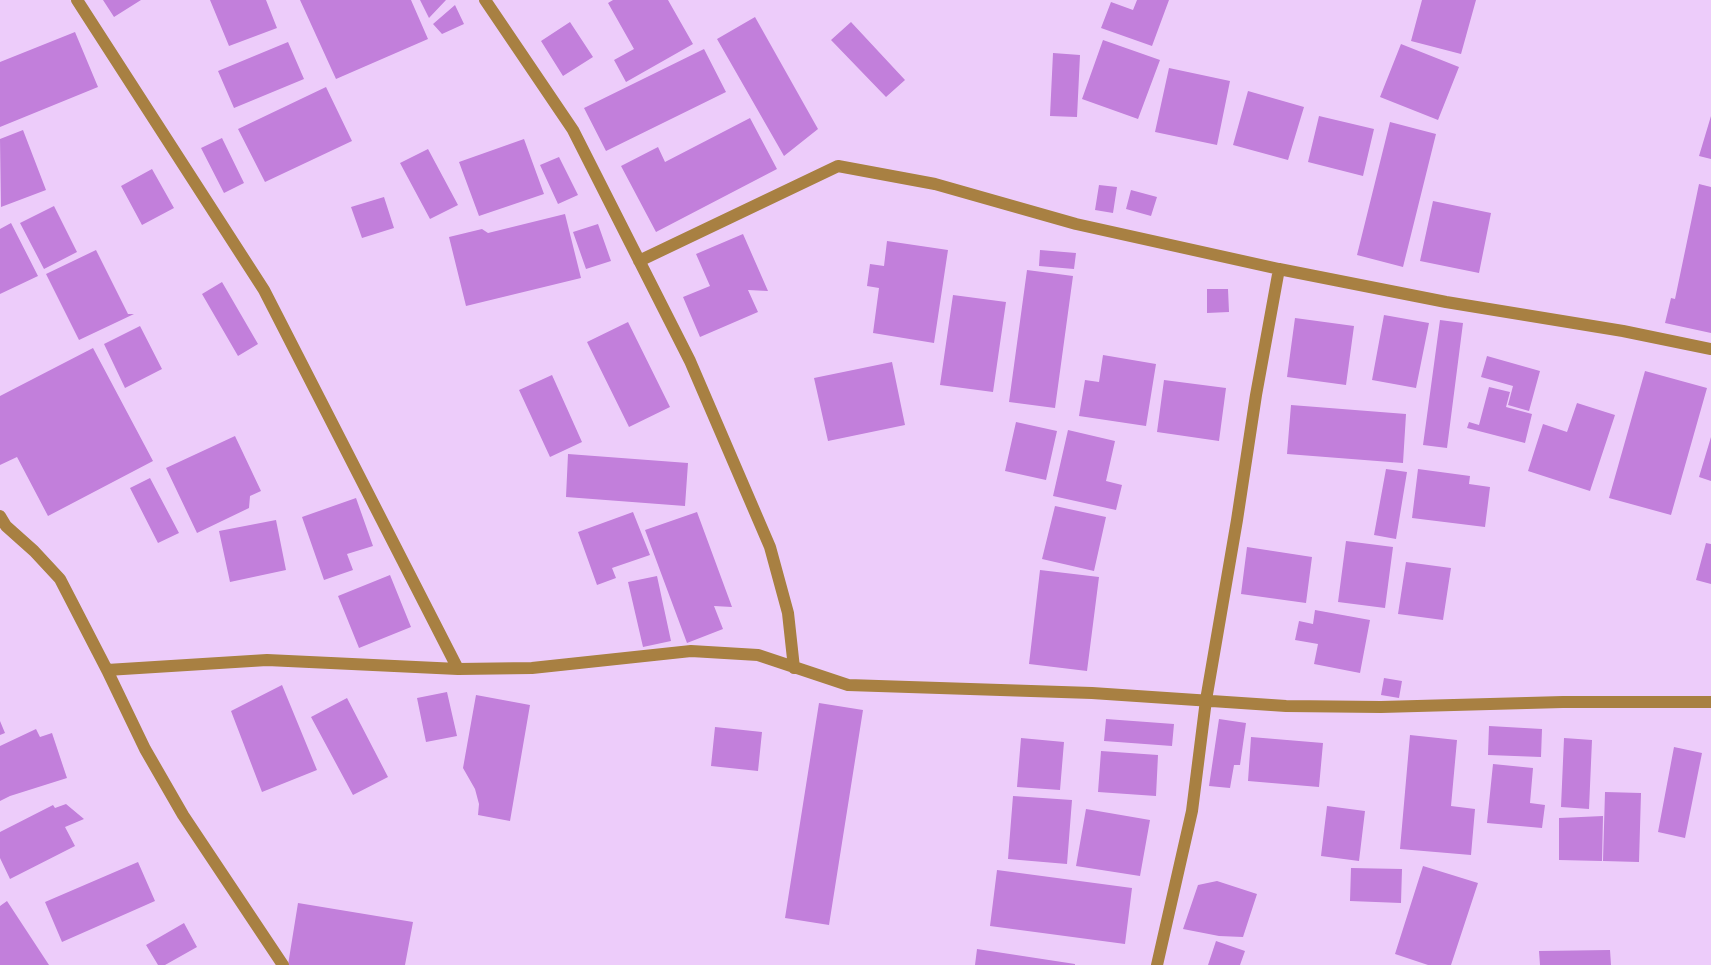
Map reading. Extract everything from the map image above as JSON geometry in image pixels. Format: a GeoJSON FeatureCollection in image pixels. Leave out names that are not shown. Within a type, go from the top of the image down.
{"type":"FeatureCollection","features":[{"type":"Feature","properties":{"kind":"street"},"geometry":{"type":"LineString","coordinates":[[77,0],[264,290],[458,669]]}},
{"type":"Feature","properties":{"kind":"street"},"geometry":{"type":"LineString","coordinates":[[485,0],[573,130],[690,361],[770,547],[788,613],[794,668]]}},
{"type":"Feature","properties":{"kind":"street"},"geometry":{"type":"LineString","coordinates":[[639,261],[838,166],[935,184],[1076,224],[1279,269],[1446,302],[1623,331],[1711,349]]}},
{"type":"Feature","properties":{"kind":"street"},"geometry":{"type":"LineString","coordinates":[[1157,965],[1192,811],[1206,700],[1256,395],[1279,269]]}},
{"type":"Feature","properties":{"kind":"street"},"geometry":{"type":"LineString","coordinates":[[0,516],[6,526],[60,578],[145,749],[183,815],[284,965]]}},
{"type":"Feature","properties":{"kind":"street"},"geometry":{"type":"LineString","coordinates":[[107,670],[267,660],[458,669],[532,668],[691,651],[758,655],[848,685],[1092,693],[1286,706],[1381,707],[1563,702],[1711,702]]}},
{"type":"Feature","properties":{"kind":"building"},"geometry":{"type":"Polygon","coordinates":[[[103,0],[141,0],[114,17],[103,0]]]}},
{"type":"Feature","properties":{"kind":"building"},"geometry":{"type":"Polygon","coordinates":[[[210,0],[266,0],[277,28],[229,46],[210,0]]]}},
{"type":"Feature","properties":{"kind":"building"},"geometry":{"type":"Polygon","coordinates":[[[300,0],[411,0],[428,39],[336,79],[300,0]]]}},
{"type":"Feature","properties":{"kind":"building"},"geometry":{"type":"Polygon","coordinates":[[[420,0],[446,0],[429,18],[420,0]]]}},
{"type":"Feature","properties":{"kind":"building"},"geometry":{"type":"Polygon","coordinates":[[[613,0],[668,0],[693,44],[626,82],[614,60],[634,49],[608,3],[613,0]]]}},
{"type":"Feature","properties":{"kind":"building"},"geometry":{"type":"Polygon","coordinates":[[[1137,0],[1169,0],[1152,46],[1101,28],[1111,2],[1133,10],[1137,0]]]}},
{"type":"Feature","properties":{"kind":"building"},"geometry":{"type":"Polygon","coordinates":[[[1422,0],[1476,0],[1461,54],[1411,41],[1422,0]]]}},
{"type":"Feature","properties":{"kind":"building"},"geometry":{"type":"Polygon","coordinates":[[[455,5],[464,24],[442,34],[433,24],[455,5]]]}},
{"type":"Feature","properties":{"kind":"building"},"geometry":{"type":"Polygon","coordinates":[[[755,17],[818,129],[784,156],[717,39],[755,17]]]}},
{"type":"Feature","properties":{"kind":"building"},"geometry":{"type":"Polygon","coordinates":[[[570,22],[593,57],[563,76],[541,41],[570,22]]]}},
{"type":"Feature","properties":{"kind":"building"},"geometry":{"type":"Polygon","coordinates":[[[851,22],[905,80],[886,97],[831,40],[851,22]]]}},
{"type":"Feature","properties":{"kind":"building"},"geometry":{"type":"Polygon","coordinates":[[[75,32],[98,87],[0,127],[0,62],[75,32]]]}},
{"type":"Feature","properties":{"kind":"building"},"geometry":{"type":"Polygon","coordinates":[[[1103,40],[1160,60],[1138,119],[1082,99],[1103,40]]]}},
{"type":"Feature","properties":{"kind":"building"},"geometry":{"type":"Polygon","coordinates":[[[288,42],[304,79],[234,108],[218,71],[288,42]]]}},
{"type":"Feature","properties":{"kind":"building"},"geometry":{"type":"Polygon","coordinates":[[[1401,44],[1459,67],[1438,120],[1380,97],[1401,44]]]}},
{"type":"Feature","properties":{"kind":"building"},"geometry":{"type":"Polygon","coordinates":[[[704,49],[726,92],[606,151],[584,108],[704,49]]]}},
{"type":"Feature","properties":{"kind":"building"},"geometry":{"type":"Polygon","coordinates":[[[1053,53],[1080,55],[1077,117],[1050,116],[1053,53]]]}},
{"type":"Feature","properties":{"kind":"building"},"geometry":{"type":"Polygon","coordinates":[[[1169,68],[1230,81],[1217,145],[1155,132],[1169,68]]]}},
{"type":"Feature","properties":{"kind":"building"},"geometry":{"type":"Polygon","coordinates":[[[326,87],[352,141],[265,182],[238,129],[326,87]]]}},
{"type":"Feature","properties":{"kind":"building"},"geometry":{"type":"Polygon","coordinates":[[[1248,91],[1304,107],[1288,160],[1233,145],[1248,91]]]}},
{"type":"Feature","properties":{"kind":"building"},"geometry":{"type":"Polygon","coordinates":[[[1319,116],[1374,129],[1363,176],[1308,162],[1319,116]]]}},
{"type":"Feature","properties":{"kind":"building"},"geometry":{"type":"Polygon","coordinates":[[[1711,116],[1711,159],[1699,156],[1711,116]]]}},
{"type":"Feature","properties":{"kind":"building"},"geometry":{"type":"Polygon","coordinates":[[[750,118],[777,169],[656,232],[621,166],[658,147],[665,162],[750,118]]]}},
{"type":"Feature","properties":{"kind":"building"},"geometry":{"type":"Polygon","coordinates":[[[1390,122],[1436,134],[1403,267],[1357,255],[1390,122]]]}},
{"type":"Feature","properties":{"kind":"building"},"geometry":{"type":"Polygon","coordinates":[[[23,130],[46,190],[1,207],[0,139],[23,130]]]}},
{"type":"Feature","properties":{"kind":"building"},"geometry":{"type":"Polygon","coordinates":[[[222,138],[244,183],[224,193],[201,148],[222,138]]]}},
{"type":"Feature","properties":{"kind":"building"},"geometry":{"type":"Polygon","coordinates":[[[524,139],[544,194],[479,216],[459,162],[524,139]]]}},
{"type":"Feature","properties":{"kind":"building"},"geometry":{"type":"Polygon","coordinates":[[[428,149],[458,205],[430,219],[400,163],[428,149]]]}},
{"type":"Feature","properties":{"kind":"building"},"geometry":{"type":"Polygon","coordinates":[[[559,157],[578,195],[558,204],[540,165],[559,157]]]}},
{"type":"Feature","properties":{"kind":"building"},"geometry":{"type":"Polygon","coordinates":[[[152,169],[174,208],[142,225],[121,186],[152,169]]]}},
{"type":"Feature","properties":{"kind":"building"},"geometry":{"type":"Polygon","coordinates":[[[1699,184],[1711,187],[1711,333],[1665,323],[1671,298],[1675,299],[1699,184]]]}},
{"type":"Feature","properties":{"kind":"building"},"geometry":{"type":"Polygon","coordinates":[[[1099,185],[1117,187],[1113,213],[1095,210],[1099,185]]]}},
{"type":"Feature","properties":{"kind":"building"},"geometry":{"type":"Polygon","coordinates":[[[1131,190],[1157,197],[1151,216],[1126,209],[1131,190]]]}},
{"type":"Feature","properties":{"kind":"building"},"geometry":{"type":"Polygon","coordinates":[[[384,197],[394,228],[362,238],[351,207],[384,197]]]}},
{"type":"Feature","properties":{"kind":"building"},"geometry":{"type":"Polygon","coordinates":[[[1433,201],[1491,213],[1479,273],[1420,261],[1433,201]]]}},
{"type":"Feature","properties":{"kind":"building"},"geometry":{"type":"Polygon","coordinates":[[[54,206],[77,252],[44,269],[20,223],[54,206]]]}},
{"type":"Feature","properties":{"kind":"building"},"geometry":{"type":"Polygon","coordinates":[[[565,214],[581,278],[466,306],[449,237],[482,229],[488,233],[565,214]]]}},
{"type":"Feature","properties":{"kind":"building"},"geometry":{"type":"Polygon","coordinates":[[[11,223],[38,276],[0,294],[0,229],[11,223]]]}},
{"type":"Feature","properties":{"kind":"building"},"geometry":{"type":"Polygon","coordinates":[[[598,224],[611,261],[586,269],[573,232],[598,224]]]}},
{"type":"Feature","properties":{"kind":"building"},"geometry":{"type":"Polygon","coordinates":[[[743,234],[768,291],[748,290],[758,312],[700,337],[683,297],[710,286],[696,254],[743,234]]]}},
{"type":"Feature","properties":{"kind":"building"},"geometry":{"type":"Polygon","coordinates":[[[887,241],[948,250],[934,343],[873,333],[879,288],[867,286],[870,264],[884,266],[887,241]]]}},
{"type":"Feature","properties":{"kind":"building"},"geometry":{"type":"Polygon","coordinates":[[[96,250],[128,314],[134,314],[79,340],[46,274],[96,250]]]}},
{"type":"Feature","properties":{"kind":"building"},"geometry":{"type":"Polygon","coordinates":[[[1040,250],[1076,253],[1074,269],[1039,266],[1040,250]]]}},
{"type":"Feature","properties":{"kind":"building"},"geometry":{"type":"Polygon","coordinates":[[[1027,270],[1073,276],[1055,408],[1009,402],[1027,270]]]}},
{"type":"Feature","properties":{"kind":"building"},"geometry":{"type":"Polygon","coordinates":[[[222,282],[258,344],[238,356],[202,294],[222,282]]]}},
{"type":"Feature","properties":{"kind":"building"},"geometry":{"type":"Polygon","coordinates":[[[1207,289],[1228,289],[1229,312],[1207,313],[1207,289]]]}},
{"type":"Feature","properties":{"kind":"building"},"geometry":{"type":"Polygon","coordinates":[[[953,295],[1006,302],[993,392],[940,385],[953,295]]]}},
{"type":"Feature","properties":{"kind":"building"},"geometry":{"type":"Polygon","coordinates":[[[1384,315],[1429,323],[1416,388],[1372,380],[1384,315]]]}},
{"type":"Feature","properties":{"kind":"building"},"geometry":{"type":"Polygon","coordinates":[[[1295,318],[1354,326],[1346,385],[1287,377],[1295,318]]]}},
{"type":"Feature","properties":{"kind":"building"},"geometry":{"type":"Polygon","coordinates":[[[1440,320],[1463,323],[1447,448],[1423,445],[1440,320]]]}},
{"type":"Feature","properties":{"kind":"building"},"geometry":{"type":"Polygon","coordinates":[[[628,322],[670,407],[629,427],[587,342],[628,322]]]}},
{"type":"Feature","properties":{"kind":"building"},"geometry":{"type":"Polygon","coordinates":[[[140,326],[162,369],[125,388],[104,344],[140,326]]]}},
{"type":"Feature","properties":{"kind":"building"},"geometry":{"type":"Polygon","coordinates":[[[93,348],[153,461],[48,516],[17,457],[0,465],[0,396],[93,348]]]}},
{"type":"Feature","properties":{"kind":"building"},"geometry":{"type":"Polygon","coordinates":[[[1103,355],[1156,364],[1146,426],[1079,416],[1085,380],[1099,382],[1103,355]]]}},
{"type":"Feature","properties":{"kind":"building"},"geometry":{"type":"Polygon","coordinates":[[[1487,356],[1540,371],[1529,411],[1508,405],[1513,386],[1481,377],[1487,356]]]}},
{"type":"Feature","properties":{"kind":"building"},"geometry":{"type":"Polygon","coordinates":[[[892,362],[905,425],[828,441],[814,378],[892,362]]]}},
{"type":"Feature","properties":{"kind":"building"},"geometry":{"type":"Polygon","coordinates":[[[1645,371],[1707,388],[1671,515],[1609,498],[1645,371]]]}},
{"type":"Feature","properties":{"kind":"building"},"geometry":{"type":"Polygon","coordinates":[[[552,375],[582,442],[550,457],[519,390],[552,375]]]}},
{"type":"Feature","properties":{"kind":"building"},"geometry":{"type":"Polygon","coordinates":[[[1164,380],[1226,388],[1219,441],[1157,432],[1164,380]]]}},
{"type":"Feature","properties":{"kind":"building"},"geometry":{"type":"Polygon","coordinates":[[[1489,387],[1510,392],[1506,407],[1532,414],[1525,443],[1467,428],[1469,422],[1479,425],[1489,387]]]}},
{"type":"Feature","properties":{"kind":"building"},"geometry":{"type":"Polygon","coordinates":[[[1577,403],[1615,415],[1590,491],[1528,471],[1543,424],[1567,432],[1577,403]]]}},
{"type":"Feature","properties":{"kind":"building"},"geometry":{"type":"Polygon","coordinates":[[[1291,405],[1406,414],[1403,463],[1287,454],[1291,405]]]}},
{"type":"Feature","properties":{"kind":"building"},"geometry":{"type":"Polygon","coordinates":[[[1016,422],[1057,431],[1046,480],[1005,471],[1016,422]]]}},
{"type":"Feature","properties":{"kind":"building"},"geometry":{"type":"Polygon","coordinates":[[[1068,430],[1115,441],[1106,481],[1122,485],[1116,510],[1053,496],[1068,430]]]}},
{"type":"Feature","properties":{"kind":"building"},"geometry":{"type":"Polygon","coordinates":[[[235,436],[261,491],[250,496],[249,508],[197,533],[166,468],[235,436]]]}},
{"type":"Feature","properties":{"kind":"building"},"geometry":{"type":"Polygon","coordinates":[[[1711,437],[1711,481],[1699,477],[1711,437]]]}},
{"type":"Feature","properties":{"kind":"building"},"geometry":{"type":"Polygon","coordinates":[[[568,454],[688,463],[685,506],[566,497],[568,454]]]}},
{"type":"Feature","properties":{"kind":"building"},"geometry":{"type":"Polygon","coordinates":[[[1386,469],[1407,472],[1396,539],[1374,535],[1386,469]]]}},
{"type":"Feature","properties":{"kind":"building"},"geometry":{"type":"Polygon","coordinates":[[[1418,469],[1470,476],[1469,484],[1490,487],[1485,527],[1412,518],[1418,469]]]}},
{"type":"Feature","properties":{"kind":"building"},"geometry":{"type":"Polygon","coordinates":[[[150,478],[179,533],[158,543],[130,488],[150,478]]]}},
{"type":"Feature","properties":{"kind":"building"},"geometry":{"type":"Polygon","coordinates":[[[356,498],[373,546],[347,554],[353,570],[324,580],[302,517],[356,498]]]}},
{"type":"Feature","properties":{"kind":"building"},"geometry":{"type":"Polygon","coordinates":[[[1055,506],[1106,517],[1094,571],[1042,559],[1055,506]]]}},
{"type":"Feature","properties":{"kind":"building"},"geometry":{"type":"Polygon","coordinates":[[[633,512],[650,555],[612,568],[616,578],[597,585],[578,532],[633,512]]]}},
{"type":"Feature","properties":{"kind":"building"},"geometry":{"type":"Polygon","coordinates":[[[697,512],[732,607],[714,606],[723,629],[687,643],[645,530],[697,512]]]}},
{"type":"Feature","properties":{"kind":"building"},"geometry":{"type":"Polygon","coordinates":[[[276,520],[286,570],[230,582],[219,531],[276,520]]]}},
{"type":"Feature","properties":{"kind":"building"},"geometry":{"type":"Polygon","coordinates":[[[1346,541],[1393,547],[1385,608],[1338,602],[1346,541]]]}},
{"type":"Feature","properties":{"kind":"building"},"geometry":{"type":"Polygon","coordinates":[[[1706,543],[1711,544],[1711,584],[1696,580],[1706,543]]]}},
{"type":"Feature","properties":{"kind":"building"},"geometry":{"type":"Polygon","coordinates":[[[1247,547],[1312,557],[1306,603],[1241,594],[1247,547]]]}},
{"type":"Feature","properties":{"kind":"building"},"geometry":{"type":"Polygon","coordinates":[[[1406,562],[1451,568],[1443,620],[1398,614],[1406,562]]]}},
{"type":"Feature","properties":{"kind":"building"},"geometry":{"type":"Polygon","coordinates":[[[1040,570],[1099,577],[1087,671],[1029,664],[1040,570]]]}},
{"type":"Feature","properties":{"kind":"building"},"geometry":{"type":"Polygon","coordinates":[[[390,575],[411,627],[359,648],[338,596],[390,575]]]}},
{"type":"Feature","properties":{"kind":"building"},"geometry":{"type":"Polygon","coordinates":[[[657,576],[671,641],[643,647],[628,582],[657,576]]]}},
{"type":"Feature","properties":{"kind":"building"},"geometry":{"type":"Polygon","coordinates":[[[1315,610],[1370,620],[1360,673],[1314,664],[1318,644],[1295,640],[1299,621],[1313,624],[1315,610]]]}},
{"type":"Feature","properties":{"kind":"building"},"geometry":{"type":"Polygon","coordinates":[[[1384,678],[1402,681],[1399,698],[1381,695],[1384,678]]]}},
{"type":"Feature","properties":{"kind":"building"},"geometry":{"type":"Polygon","coordinates":[[[282,685],[317,770],[262,792],[231,711],[282,685]]]}},
{"type":"Feature","properties":{"kind":"building"},"geometry":{"type":"Polygon","coordinates":[[[447,692],[457,736],[426,742],[417,698],[447,692]]]}},
{"type":"Feature","properties":{"kind":"building"},"geometry":{"type":"Polygon","coordinates":[[[476,695],[530,705],[510,821],[478,815],[479,804],[475,789],[463,768],[476,695]]]}},
{"type":"Feature","properties":{"kind":"building"},"geometry":{"type":"Polygon","coordinates":[[[347,698],[388,777],[353,795],[311,717],[347,698]]]}},
{"type":"Feature","properties":{"kind":"building"},"geometry":{"type":"Polygon","coordinates":[[[819,703],[863,710],[829,925],[785,918],[819,703]]]}},
{"type":"Feature","properties":{"kind":"building"},"geometry":{"type":"Polygon","coordinates":[[[1106,719],[1174,724],[1172,746],[1104,741],[1106,719]]]}},
{"type":"Feature","properties":{"kind":"building"},"geometry":{"type":"Polygon","coordinates":[[[1219,719],[1246,723],[1240,765],[1234,765],[1230,788],[1209,786],[1219,719]]]}},
{"type":"Feature","properties":{"kind":"building"},"geometry":{"type":"Polygon","coordinates":[[[0,721],[5,733],[0,735],[0,721]]]}},
{"type":"Feature","properties":{"kind":"building"},"geometry":{"type":"Polygon","coordinates":[[[1489,726],[1542,729],[1541,757],[1488,755],[1489,726]]]}},
{"type":"Feature","properties":{"kind":"building"},"geometry":{"type":"Polygon","coordinates":[[[715,727],[762,732],[758,771],[711,766],[715,727]]]}},
{"type":"Feature","properties":{"kind":"building"},"geometry":{"type":"Polygon","coordinates":[[[36,729],[40,737],[52,733],[67,778],[0,801],[0,746],[36,729]]]}},
{"type":"Feature","properties":{"kind":"building"},"geometry":{"type":"Polygon","coordinates":[[[1410,735],[1457,740],[1451,806],[1475,809],[1471,855],[1400,849],[1410,735]]]}},
{"type":"Feature","properties":{"kind":"building"},"geometry":{"type":"Polygon","coordinates":[[[1251,737],[1323,743],[1319,787],[1248,781],[1251,737]]]}},
{"type":"Feature","properties":{"kind":"building"},"geometry":{"type":"Polygon","coordinates":[[[1021,738],[1064,742],[1060,790],[1017,787],[1021,738]]]}},
{"type":"Feature","properties":{"kind":"building"},"geometry":{"type":"Polygon","coordinates":[[[1564,738],[1592,740],[1589,809],[1561,807],[1564,738]]]}},
{"type":"Feature","properties":{"kind":"building"},"geometry":{"type":"Polygon","coordinates":[[[1674,747],[1702,753],[1685,838],[1658,832],[1674,747]]]}},
{"type":"Feature","properties":{"kind":"building"},"geometry":{"type":"Polygon","coordinates":[[[1101,751],[1158,755],[1156,796],[1098,792],[1101,751]]]}},
{"type":"Feature","properties":{"kind":"building"},"geometry":{"type":"Polygon","coordinates":[[[1493,764],[1533,768],[1530,803],[1545,805],[1542,828],[1487,823],[1493,764]]]}},
{"type":"Feature","properties":{"kind":"building"},"geometry":{"type":"Polygon","coordinates":[[[1605,792],[1641,793],[1639,862],[1603,861],[1605,792]]]}},
{"type":"Feature","properties":{"kind":"building"},"geometry":{"type":"Polygon","coordinates":[[[1013,796],[1072,800],[1067,864],[1008,859],[1013,796]]]}},
{"type":"Feature","properties":{"kind":"building"},"geometry":{"type":"Polygon","coordinates":[[[66,804],[84,819],[65,827],[75,846],[10,879],[0,858],[0,832],[53,805],[55,808],[66,804]]]}},
{"type":"Feature","properties":{"kind":"building"},"geometry":{"type":"Polygon","coordinates":[[[1327,806],[1365,811],[1359,861],[1321,856],[1327,806]]]}},
{"type":"Feature","properties":{"kind":"building"},"geometry":{"type":"Polygon","coordinates":[[[1086,809],[1150,820],[1140,876],[1076,866],[1086,809]]]}},
{"type":"Feature","properties":{"kind":"building"},"geometry":{"type":"Polygon","coordinates":[[[1603,816],[1602,861],[1559,860],[1559,818],[1603,816]]]}},
{"type":"Feature","properties":{"kind":"building"},"geometry":{"type":"Polygon","coordinates":[[[138,862],[155,901],[62,942],[45,902],[138,862]]]}},
{"type":"Feature","properties":{"kind":"building"},"geometry":{"type":"Polygon","coordinates":[[[1423,866],[1478,883],[1451,965],[1428,965],[1395,954],[1423,866]]]}},
{"type":"Feature","properties":{"kind":"building"},"geometry":{"type":"Polygon","coordinates":[[[1351,868],[1402,869],[1401,903],[1350,901],[1351,868]]]}},
{"type":"Feature","properties":{"kind":"building"},"geometry":{"type":"Polygon","coordinates":[[[997,870],[1132,888],[1125,944],[990,926],[997,870]]]}},
{"type":"Feature","properties":{"kind":"building"},"geometry":{"type":"Polygon","coordinates":[[[1217,881],[1257,894],[1243,937],[1219,936],[1183,929],[1198,885],[1217,881]]]}},
{"type":"Feature","properties":{"kind":"building"},"geometry":{"type":"Polygon","coordinates":[[[7,901],[49,965],[0,965],[0,906],[7,901]]]}},
{"type":"Feature","properties":{"kind":"building"},"geometry":{"type":"Polygon","coordinates":[[[298,903],[413,922],[405,965],[288,965],[298,903]]]}},
{"type":"Feature","properties":{"kind":"building"},"geometry":{"type":"Polygon","coordinates":[[[184,923],[197,947],[165,965],[158,965],[146,945],[184,923]]]}},
{"type":"Feature","properties":{"kind":"building"},"geometry":{"type":"Polygon","coordinates":[[[1216,941],[1245,951],[1240,965],[1208,965],[1216,941]]]}},
{"type":"Feature","properties":{"kind":"building"},"geometry":{"type":"Polygon","coordinates":[[[977,949],[1075,964],[1075,965],[975,965],[977,949]]]}},
{"type":"Feature","properties":{"kind":"building"},"geometry":{"type":"Polygon","coordinates":[[[1610,950],[1611,965],[1540,965],[1539,951],[1610,950]]]}}]}
